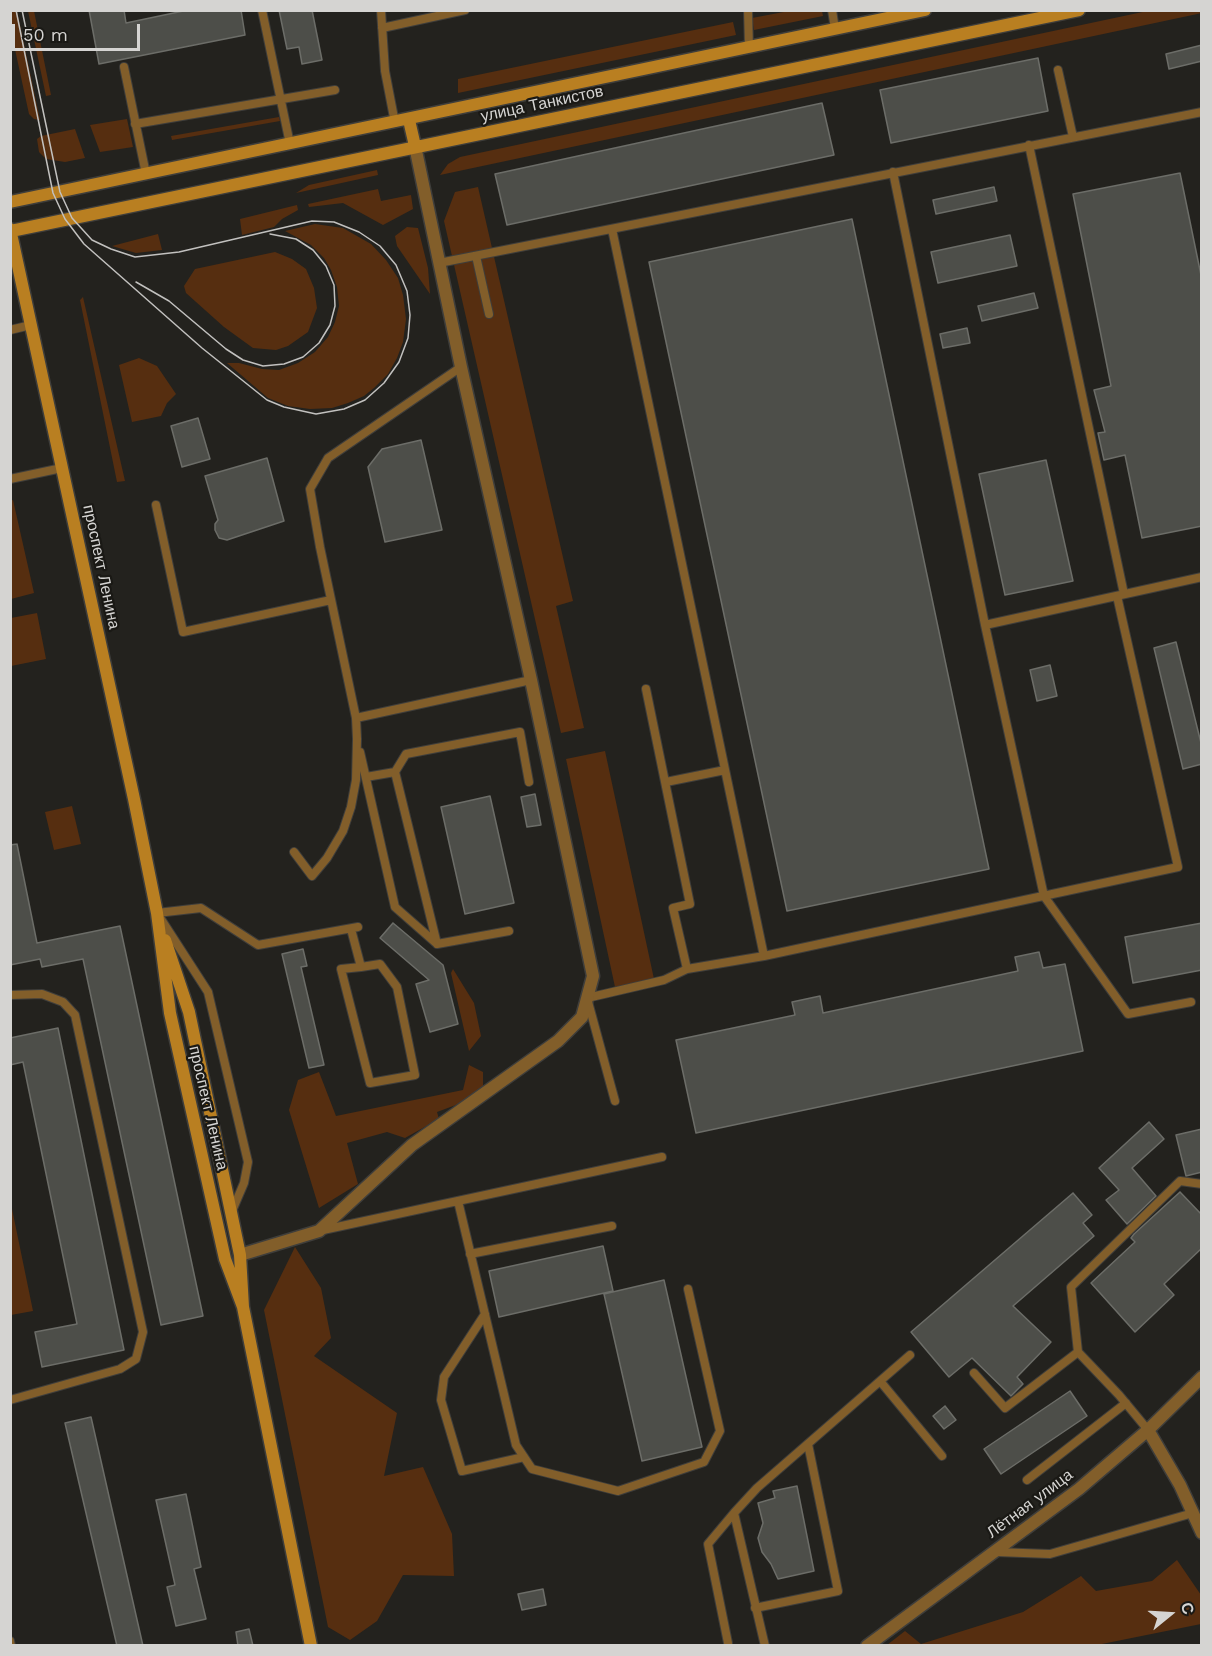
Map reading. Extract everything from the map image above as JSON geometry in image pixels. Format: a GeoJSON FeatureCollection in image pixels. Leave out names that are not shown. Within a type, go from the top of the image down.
{"type":"FeatureCollection","features":[{"type":"Feature","properties":{"kind":"main road","name":"улица Танкистов"},"geometry":{"type":"LineString","coordinates":[[10,202],[926,10]]}},
{"type":"Feature","properties":{"kind":"main road","name":"улица Танкистов"},"geometry":{"type":"LineString","coordinates":[[11,230],[1079,10]]}},
{"type":"Feature","properties":{"kind":"main road"},"geometry":{"type":"LineString","coordinates":[[409,120],[415,147]]}},
{"type":"Feature","properties":{"kind":"main road","name":"проспект Ленина"},"geometry":{"type":"LineString","coordinates":[[11,230],[157,913],[189,1012],[233,1195],[231,1214],[240,1255],[243,1307],[311,1646]]}},
{"type":"Feature","properties":{"kind":"main road","name":"проспект Ленина"},"geometry":{"type":"LineString","coordinates":[[157,913],[165,992],[220,1242],[243,1307]]}},
{"type":"Feature","properties":{"kind":"main road"},"geometry":{"type":"LineString","coordinates":[[170,1014],[176,1003],[181,1004],[189,1012]]}},
{"type":"Feature","properties":{"kind":"main road"},"geometry":{"type":"LineString","coordinates":[[220,1242],[227,1250],[240,1255]]}},
{"type":"Feature","properties":{"kind":"street"},"geometry":{"type":"LineString","coordinates":[[240,1255],[318,1231],[412,1145],[558,1041],[582,1017],[593,976],[415,147]]}},
{"type":"Feature","properties":{"kind":"street","name":"Лётная улица"},"geometry":{"type":"LineString","coordinates":[[867,1646],[1079,1489],[1148,1430],[1202,1377]]}},
{"type":"Feature","properties":{"kind":"street"},"geometry":{"type":"LineString","coordinates":[[1148,1430],[1180,1485],[1202,1533]]}},
{"type":"Feature","properties":{"kind":"lane"},"geometry":{"type":"LineString","coordinates":[[262,10],[290,144]]}},
{"type":"Feature","properties":{"kind":"lane"},"geometry":{"type":"LineString","coordinates":[[381,10],[385,71],[395,123]]}},
{"type":"Feature","properties":{"kind":"lane"},"geometry":{"type":"LineString","coordinates":[[382,28],[465,10]]}},
{"type":"Feature","properties":{"kind":"lane"},"geometry":{"type":"LineString","coordinates":[[748,10],[749,48]]}},
{"type":"Feature","properties":{"kind":"lane"},"geometry":{"type":"LineString","coordinates":[[832,10],[835,29]]}},
{"type":"Feature","properties":{"kind":"lane"},"geometry":{"type":"LineString","coordinates":[[124,67],[146,174]]}},
{"type":"Feature","properties":{"kind":"lane"},"geometry":{"type":"LineString","coordinates":[[1058,70],[1073,137]]}},
{"type":"Feature","properties":{"kind":"lane"},"geometry":{"type":"LineString","coordinates":[[135,124],[335,90]]}},
{"type":"Feature","properties":{"kind":"lane"},"geometry":{"type":"LineString","coordinates":[[440,263],[1202,112]]}},
{"type":"Feature","properties":{"kind":"lane"},"geometry":{"type":"LineString","coordinates":[[615,1101],[586,998],[664,980],[687,969],[764,956],[1178,867],[1120,595],[1029,145]]}},
{"type":"Feature","properties":{"kind":"lane"},"geometry":{"type":"LineString","coordinates":[[893,172],[985,625],[1044,896],[1128,1014],[1191,1002]]}},
{"type":"Feature","properties":{"kind":"lane"},"geometry":{"type":"LineString","coordinates":[[612,229],[764,956]]}},
{"type":"Feature","properties":{"kind":"lane"},"geometry":{"type":"LineString","coordinates":[[476,256],[489,314]]}},
{"type":"Feature","properties":{"kind":"lane"},"geometry":{"type":"LineString","coordinates":[[10,330],[31,325]]}},
{"type":"Feature","properties":{"kind":"lane"},"geometry":{"type":"LineString","coordinates":[[294,852],[312,876],[327,858],[343,831],[351,807],[356,780],[356,718],[310,489],[328,458],[461,367]]}},
{"type":"Feature","properties":{"kind":"lane"},"geometry":{"type":"LineString","coordinates":[[10,479],[62,468]]}},
{"type":"Feature","properties":{"kind":"lane"},"geometry":{"type":"LineString","coordinates":[[156,505],[183,632],[331,600]]}},
{"type":"Feature","properties":{"kind":"lane"},"geometry":{"type":"LineString","coordinates":[[985,625],[1202,577]]}},
{"type":"Feature","properties":{"kind":"lane"},"geometry":{"type":"LineString","coordinates":[[356,718],[531,680]]}},
{"type":"Feature","properties":{"kind":"lane"},"geometry":{"type":"LineString","coordinates":[[646,689],[690,904],[674,908],[687,969]]}},
{"type":"Feature","properties":{"kind":"lane"},"geometry":{"type":"LineString","coordinates":[[437,944],[395,772],[406,754],[520,732],[530,782]]}},
{"type":"Feature","properties":{"kind":"lane"},"geometry":{"type":"LineString","coordinates":[[357,739],[395,907],[437,944]]}},
{"type":"Feature","properties":{"kind":"lane"},"geometry":{"type":"LineString","coordinates":[[666,782],[725,770]]}},
{"type":"Feature","properties":{"kind":"lane"},"geometry":{"type":"LineString","coordinates":[[366,777],[395,772]]}},
{"type":"Feature","properties":{"kind":"lane"},"geometry":{"type":"LineString","coordinates":[[208,1185],[220,1198],[233,1195],[244,1183],[248,1162],[208,992],[157,913],[201,908],[258,945],[355,928],[361,967]]}},
{"type":"Feature","properties":{"kind":"lane"},"geometry":{"type":"LineString","coordinates":[[437,944],[509,931]]}},
{"type":"Feature","properties":{"kind":"lane"},"geometry":{"type":"LineString","coordinates":[[380,964],[397,987],[415,1075],[370,1083],[341,969],[361,967],[380,964]]}},
{"type":"Feature","properties":{"kind":"lane"},"geometry":{"type":"LineString","coordinates":[[10,995],[42,994],[63,1002],[75,1015],[142,1332],[135,1359],[120,1369],[10,1400]]}},
{"type":"Feature","properties":{"kind":"lane"},"geometry":{"type":"LineString","coordinates":[[318,1231],[662,1156]]}},
{"type":"Feature","properties":{"kind":"lane"},"geometry":{"type":"LineString","coordinates":[[1148,1430],[1078,1352],[1071,1287],[1180,1181],[1202,1184]]}},
{"type":"Feature","properties":{"kind":"lane"},"geometry":{"type":"LineString","coordinates":[[458,1201],[516,1445],[532,1469],[618,1491],[704,1462],[720,1431],[688,1288]]}},
{"type":"Feature","properties":{"kind":"lane"},"geometry":{"type":"LineString","coordinates":[[471,1254],[612,1226]]}},
{"type":"Feature","properties":{"kind":"lane"},"geometry":{"type":"LineString","coordinates":[[485,1314],[444,1377],[441,1400],[462,1471],[524,1457]]}},
{"type":"Feature","properties":{"kind":"lane"},"geometry":{"type":"LineString","coordinates":[[974,1373],[1005,1408],[1078,1352]]}},
{"type":"Feature","properties":{"kind":"lane"},"geometry":{"type":"LineString","coordinates":[[728,1643],[708,1544],[757,1488],[910,1355]]}},
{"type":"Feature","properties":{"kind":"lane"},"geometry":{"type":"LineString","coordinates":[[880,1381],[942,1456]]}},
{"type":"Feature","properties":{"kind":"lane"},"geometry":{"type":"LineString","coordinates":[[1027,1480],[1126,1403]]}},
{"type":"Feature","properties":{"kind":"lane"},"geometry":{"type":"LineString","coordinates":[[755,1608],[838,1591],[808,1444]]}},
{"type":"Feature","properties":{"kind":"lane"},"geometry":{"type":"LineString","coordinates":[[734,1513],[765,1646]]}},
{"type":"Feature","properties":{"kind":"lane"},"geometry":{"type":"LineString","coordinates":[[994,1552],[1050,1554],[1193,1513]]}},
{"type":"Feature","properties":{"kind":"shaded area"},"geometry":{"type":"Polygon","coordinates":[[[1152,10],[1201,10],[1202,13],[440,175],[448,164],[460,157],[1152,10]]]}},
{"type":"Feature","properties":{"kind":"shaded area"},"geometry":{"type":"Polygon","coordinates":[[[10,11],[17,11],[40,120],[34,119],[29,114],[11,31],[10,11]]]}},
{"type":"Feature","properties":{"kind":"shaded area"},"geometry":{"type":"Polygon","coordinates":[[[28,11],[34,11],[51,95],[46,96],[28,11]]]}},
{"type":"Feature","properties":{"kind":"shaded area"},"geometry":{"type":"Polygon","coordinates":[[[789,11],[822,11],[823,16],[754,30],[752,18],[789,11]]]}},
{"type":"Feature","properties":{"kind":"shaded area"},"geometry":{"type":"Polygon","coordinates":[[[733,22],[736,35],[458,93],[458,79],[733,22]]]}},
{"type":"Feature","properties":{"kind":"shaded area"},"geometry":{"type":"Polygon","coordinates":[[[279,117],[280,121],[172,140],[171,136],[279,117]]]}},
{"type":"Feature","properties":{"kind":"shaded area"},"geometry":{"type":"Polygon","coordinates":[[[127,119],[133,147],[100,152],[90,125],[127,119]]]}},
{"type":"Feature","properties":{"kind":"shaded area"},"geometry":{"type":"Polygon","coordinates":[[[75,129],[85,158],[65,162],[46,159],[39,152],[37,139],[41,136],[75,129]]]}},
{"type":"Feature","properties":{"kind":"shaded area"},"geometry":{"type":"Polygon","coordinates":[[[377,170],[378,175],[296,193],[309,185],[377,170]]]}},
{"type":"Feature","properties":{"kind":"shaded area"},"geometry":{"type":"Polygon","coordinates":[[[478,187],[573,601],[556,606],[584,728],[561,733],[444,221],[455,192],[478,187]]]}},
{"type":"Feature","properties":{"kind":"shaded area"},"geometry":{"type":"Polygon","coordinates":[[[378,189],[381,201],[411,195],[413,209],[383,225],[343,203],[309,207],[308,204],[378,189]]]}},
{"type":"Feature","properties":{"kind":"shaded area"},"geometry":{"type":"Polygon","coordinates":[[[297,205],[298,210],[282,219],[274,227],[242,235],[240,219],[297,205]]]}},
{"type":"Feature","properties":{"kind":"shaded area"},"geometry":{"type":"Polygon","coordinates":[[[315,224],[343,228],[371,244],[398,278],[406,319],[403,342],[397,358],[388,374],[374,388],[364,396],[348,403],[332,408],[310,409],[288,406],[268,398],[227,363],[279,370],[298,363],[315,352],[328,337],[339,306],[337,287],[331,270],[324,258],[311,245],[285,231],[315,224]]]}},
{"type":"Feature","properties":{"kind":"shaded area"},"geometry":{"type":"Polygon","coordinates":[[[407,227],[418,228],[428,268],[430,294],[397,246],[395,236],[407,227]]]}},
{"type":"Feature","properties":{"kind":"shaded area"},"geometry":{"type":"Polygon","coordinates":[[[158,234],[162,250],[136,253],[112,246],[158,234]]]}},
{"type":"Feature","properties":{"kind":"shaded area"},"geometry":{"type":"Polygon","coordinates":[[[275,252],[292,259],[306,269],[314,288],[317,308],[308,332],[288,346],[276,350],[253,348],[224,327],[186,293],[184,286],[195,269],[275,252]]]}},
{"type":"Feature","properties":{"kind":"shaded area"},"geometry":{"type":"Polygon","coordinates":[[[83,297],[125,481],[117,482],[80,300],[83,297]]]}},
{"type":"Feature","properties":{"kind":"shaded area"},"geometry":{"type":"Polygon","coordinates":[[[139,358],[157,366],[176,394],[167,403],[161,416],[132,422],[119,365],[139,358]]]}},
{"type":"Feature","properties":{"kind":"shaded area"},"geometry":{"type":"Polygon","coordinates":[[[13,500],[34,593],[11,599],[10,501],[13,500]]]}},
{"type":"Feature","properties":{"kind":"shaded area"},"geometry":{"type":"Polygon","coordinates":[[[37,613],[46,659],[11,666],[11,618],[37,613]]]}},
{"type":"Feature","properties":{"kind":"shaded area"},"geometry":{"type":"Polygon","coordinates":[[[605,751],[654,979],[615,987],[566,759],[605,751]]]}},
{"type":"Feature","properties":{"kind":"shaded area"},"geometry":{"type":"Polygon","coordinates":[[[72,806],[81,844],[54,850],[45,812],[72,806]]]}},
{"type":"Feature","properties":{"kind":"shaded area"},"geometry":{"type":"Polygon","coordinates":[[[453,969],[474,1003],[481,1036],[469,1051],[451,973],[453,969]]]}},
{"type":"Feature","properties":{"kind":"shaded area"},"geometry":{"type":"Polygon","coordinates":[[[469,1065],[483,1072],[483,1090],[472,1099],[437,1112],[439,1119],[405,1138],[387,1132],[347,1143],[358,1184],[319,1208],[289,1110],[298,1080],[319,1072],[336,1116],[463,1090],[469,1065]]]}},
{"type":"Feature","properties":{"kind":"shaded area"},"geometry":{"type":"Polygon","coordinates":[[[11,1204],[33,1311],[10,1315],[11,1204]]]}},
{"type":"Feature","properties":{"kind":"shaded area"},"geometry":{"type":"Polygon","coordinates":[[[295,1247],[321,1288],[331,1338],[314,1356],[397,1413],[384,1476],[423,1467],[452,1534],[454,1576],[403,1575],[377,1621],[350,1640],[328,1627],[264,1310],[295,1247]]]}},
{"type":"Feature","properties":{"kind":"shaded area"},"geometry":{"type":"Polygon","coordinates":[[[1177,1560],[1201,1595],[1201,1624],[1097,1645],[887,1645],[905,1631],[921,1644],[1023,1612],[1081,1576],[1096,1591],[1152,1581],[1177,1560]]]}},
{"type":"Feature","properties":{"kind":"building"},"geometry":{"type":"Polygon","coordinates":[[[89,10],[124,10],[126,23],[188,10],[241,10],[245,35],[99,64],[89,10]]]}},
{"type":"Feature","properties":{"kind":"building"},"geometry":{"type":"Polygon","coordinates":[[[279,10],[312,10],[322,60],[302,64],[299,47],[287,49],[279,10]]]}},
{"type":"Feature","properties":{"kind":"building"},"geometry":{"type":"Polygon","coordinates":[[[1202,45],[1202,61],[1169,69],[1166,54],[1202,45]]]}},
{"type":"Feature","properties":{"kind":"building"},"geometry":{"type":"Polygon","coordinates":[[[1038,58],[1048,111],[891,143],[880,90],[1038,58]]]}},
{"type":"Feature","properties":{"kind":"building"},"geometry":{"type":"Polygon","coordinates":[[[822,103],[834,155],[507,225],[495,174],[822,103]]]}},
{"type":"Feature","properties":{"kind":"building"},"geometry":{"type":"Polygon","coordinates":[[[1180,173],[1202,280],[1202,526],[1142,538],[1125,455],[1104,460],[1098,433],[1105,432],[1094,390],[1111,386],[1073,194],[1180,173]]]}},
{"type":"Feature","properties":{"kind":"building"},"geometry":{"type":"Polygon","coordinates":[[[994,187],[997,201],[936,214],[933,200],[994,187]]]}},
{"type":"Feature","properties":{"kind":"building"},"geometry":{"type":"Polygon","coordinates":[[[852,219],[989,869],[787,911],[649,262],[852,219]]]}},
{"type":"Feature","properties":{"kind":"building"},"geometry":{"type":"Polygon","coordinates":[[[1010,235],[1017,266],[938,283],[931,252],[1010,235]]]}},
{"type":"Feature","properties":{"kind":"building"},"geometry":{"type":"Polygon","coordinates":[[[1034,293],[1038,308],[982,321],[978,306],[1034,293]]]}},
{"type":"Feature","properties":{"kind":"building"},"geometry":{"type":"Polygon","coordinates":[[[967,328],[970,343],[943,348],[940,334],[967,328]]]}},
{"type":"Feature","properties":{"kind":"building"},"geometry":{"type":"Polygon","coordinates":[[[198,418],[210,459],[182,467],[171,426],[198,418]]]}},
{"type":"Feature","properties":{"kind":"building"},"geometry":{"type":"Polygon","coordinates":[[[421,440],[442,530],[385,542],[368,467],[382,449],[421,440]]]}},
{"type":"Feature","properties":{"kind":"building"},"geometry":{"type":"Polygon","coordinates":[[[267,458],[284,521],[227,540],[219,538],[215,530],[218,520],[205,476],[267,458]]]}},
{"type":"Feature","properties":{"kind":"building"},"geometry":{"type":"Polygon","coordinates":[[[1046,460],[1073,581],[1005,595],[979,474],[1046,460]]]}},
{"type":"Feature","properties":{"kind":"building"},"geometry":{"type":"Polygon","coordinates":[[[1176,642],[1202,747],[1202,764],[1183,769],[1154,648],[1176,642]]]}},
{"type":"Feature","properties":{"kind":"building"},"geometry":{"type":"Polygon","coordinates":[[[1050,665],[1057,696],[1037,701],[1030,670],[1050,665]]]}},
{"type":"Feature","properties":{"kind":"building"},"geometry":{"type":"Polygon","coordinates":[[[535,794],[541,825],[527,827],[521,797],[535,794]]]}},
{"type":"Feature","properties":{"kind":"building"},"geometry":{"type":"Polygon","coordinates":[[[490,796],[514,903],[465,914],[441,807],[490,796]]]}},
{"type":"Feature","properties":{"kind":"building"},"geometry":{"type":"Polygon","coordinates":[[[17,844],[37,943],[120,926],[203,1316],[161,1325],[83,959],[42,967],[40,959],[10,965],[10,845],[17,844]]]}},
{"type":"Feature","properties":{"kind":"building"},"geometry":{"type":"Polygon","coordinates":[[[393,923],[443,965],[458,1024],[430,1032],[416,984],[429,980],[380,938],[393,923]]]}},
{"type":"Feature","properties":{"kind":"building"},"geometry":{"type":"Polygon","coordinates":[[[1202,923],[1202,970],[1133,983],[1125,937],[1202,923]]]}},
{"type":"Feature","properties":{"kind":"building"},"geometry":{"type":"Polygon","coordinates":[[[303,949],[307,966],[301,967],[324,1065],[309,1068],[282,954],[303,949]]]}},
{"type":"Feature","properties":{"kind":"building"},"geometry":{"type":"Polygon","coordinates":[[[1039,952],[1043,968],[1065,964],[1083,1051],[696,1133],[676,1040],[795,1015],[792,1002],[820,996],[823,1013],[1018,971],[1015,957],[1039,952]]]}},
{"type":"Feature","properties":{"kind":"building"},"geometry":{"type":"Polygon","coordinates":[[[58,1028],[124,1350],[42,1367],[35,1332],[77,1324],[23,1062],[10,1065],[10,1038],[58,1028]]]}},
{"type":"Feature","properties":{"kind":"building"},"geometry":{"type":"Polygon","coordinates":[[[1149,1122],[1164,1139],[1132,1168],[1156,1196],[1127,1224],[1106,1200],[1119,1190],[1099,1168],[1149,1122]]]}},
{"type":"Feature","properties":{"kind":"building"},"geometry":{"type":"Polygon","coordinates":[[[1202,1129],[1202,1172],[1186,1176],[1176,1135],[1202,1129]]]}},
{"type":"Feature","properties":{"kind":"building"},"geometry":{"type":"Polygon","coordinates":[[[1180,1192],[1202,1215],[1202,1248],[1164,1284],[1174,1295],[1135,1332],[1091,1283],[1135,1242],[1131,1238],[1134,1234],[1180,1192]]]}},
{"type":"Feature","properties":{"kind":"building"},"geometry":{"type":"Polygon","coordinates":[[[1073,1193],[1092,1215],[1083,1223],[1094,1236],[1013,1306],[1051,1342],[1017,1377],[1023,1384],[1011,1396],[972,1358],[949,1377],[911,1332],[1073,1193]]]}},
{"type":"Feature","properties":{"kind":"building"},"geometry":{"type":"Polygon","coordinates":[[[603,1246],[613,1291],[499,1317],[489,1271],[603,1246]]]}},
{"type":"Feature","properties":{"kind":"building"},"geometry":{"type":"Polygon","coordinates":[[[664,1280],[702,1447],[642,1461],[604,1294],[664,1280]]]}},
{"type":"Feature","properties":{"kind":"building"},"geometry":{"type":"Polygon","coordinates":[[[1070,1391],[1087,1416],[1001,1474],[984,1449],[1070,1391]]]}},
{"type":"Feature","properties":{"kind":"building"},"geometry":{"type":"Polygon","coordinates":[[[945,1406],[956,1420],[944,1429],[933,1416],[945,1406]]]}},
{"type":"Feature","properties":{"kind":"building"},"geometry":{"type":"Polygon","coordinates":[[[91,1417],[143,1646],[117,1646],[65,1423],[91,1417]]]}},
{"type":"Feature","properties":{"kind":"building"},"geometry":{"type":"Polygon","coordinates":[[[797,1486],[814,1571],[778,1579],[762,1552],[758,1538],[763,1523],[758,1503],[775,1498],[773,1491],[797,1486]]]}},
{"type":"Feature","properties":{"kind":"building"},"geometry":{"type":"Polygon","coordinates":[[[186,1494],[201,1567],[194,1569],[206,1619],[176,1626],[167,1587],[175,1585],[156,1500],[186,1494]]]}},
{"type":"Feature","properties":{"kind":"building"},"geometry":{"type":"Polygon","coordinates":[[[543,1589],[546,1605],[522,1610],[518,1594],[543,1589]]]}},
{"type":"Feature","properties":{"kind":"building"},"geometry":{"type":"Polygon","coordinates":[[[249,1629],[253,1646],[238,1646],[236,1632],[249,1629]]]}},
{"type":"Feature","properties":{"kind":"tram line"},"geometry":{"type":"LineString","coordinates":[[16,10],[53,193],[65,219],[84,244],[202,348],[267,400],[284,407],[316,414],[344,409],[365,400],[384,383],[399,362],[408,338],[410,315],[407,291],[396,265],[380,246],[359,232],[334,222],[312,221],[179,252],[135,257],[92,240],[72,218],[60,192],[22,10]]}},
{"type":"Feature","properties":{"kind":"tram line"},"geometry":{"type":"LineString","coordinates":[[136,282],[169,301],[226,349],[243,360],[263,366],[284,364],[303,357],[319,343],[330,325],[335,306],[334,285],[326,266],[313,250],[296,239],[270,234]]}}]}
